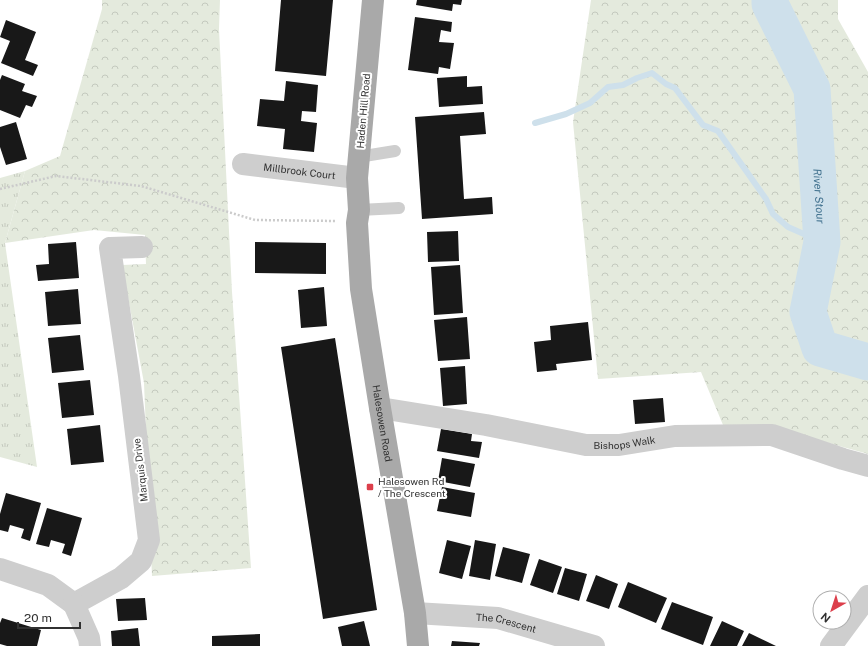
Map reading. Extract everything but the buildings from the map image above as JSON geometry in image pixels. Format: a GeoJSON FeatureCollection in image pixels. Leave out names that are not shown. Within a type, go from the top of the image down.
{"type":"FeatureCollection","features":[{"type":"Feature","properties":{"kind":"main road","name":"Haden Hill Road"},"geometry":{"type":"LineString","coordinates":[[358,216],[358,167],[373,0]]}},
{"type":"Feature","properties":{"kind":"main road","name":"Halesowen Road"},"geometry":{"type":"LineString","coordinates":[[358,216],[361,289],[415,613],[418,646]]}},
{"type":"Feature","properties":{"kind":"street","name":"Millbrook Court"},"geometry":{"type":"LineString","coordinates":[[243,164],[358,167]]}},
{"type":"Feature","properties":{"kind":"street","name":"Marquis Drive"},"geometry":{"type":"LineString","coordinates":[[74,604],[122,578],[141,561],[149,540],[129,376],[110,248],[142,246]]}},
{"type":"Feature","properties":{"kind":"street","name":"Bishops Walk"},"geometry":{"type":"LineString","coordinates":[[380,408],[486,424],[586,445],[619,445],[674,436],[772,435],[868,466]]}},
{"type":"Feature","properties":{"kind":"street"},"geometry":{"type":"LineString","coordinates":[[0,569],[48,584],[74,604],[89,638],[90,646]]}},
{"type":"Feature","properties":{"kind":"street"},"geometry":{"type":"LineString","coordinates":[[831,646],[868,596]]}},
{"type":"Feature","properties":{"kind":"street","name":"The Crescent"},"geometry":{"type":"LineString","coordinates":[[415,613],[498,618],[594,646]]}},
{"type":"Feature","properties":{"kind":"lane"},"geometry":{"type":"LineString","coordinates":[[358,167],[395,151]]}},
{"type":"Feature","properties":{"kind":"lane"},"geometry":{"type":"LineString","coordinates":[[358,216],[399,208]]}},
{"type":"Feature","properties":{"kind":"path"},"geometry":{"type":"LineString","coordinates":[[0,190],[56,176],[141,186],[255,220],[345,221],[358,216]]}},
{"type":"Feature","properties":{"kind":"green space"},"geometry":{"type":"Polygon","coordinates":[[[102,0],[220,0],[219,29],[232,292],[251,568],[152,576],[144,383],[122,265],[146,264],[145,235],[94,230],[5,243],[25,171],[60,156],[102,9],[102,0]]]}},
{"type":"Feature","properties":{"kind":"green space"},"geometry":{"type":"Polygon","coordinates":[[[591,0],[838,0],[838,19],[868,72],[868,454],[775,428],[723,425],[701,372],[598,379],[573,122],[591,0]]]}},
{"type":"Feature","properties":{"kind":"green space"},"geometry":{"type":"Polygon","coordinates":[[[25,171],[5,243],[37,467],[0,457],[0,178],[25,171]]]}},
{"type":"Feature","properties":{"kind":"waterway","name":"River Stour"},"geometry":{"type":"LineString","coordinates":[[770,0],[770,4],[812,89],[822,242],[808,312],[820,348],[868,362]]}},
{"type":"Feature","properties":{"kind":"waterway"},"geometry":{"type":"LineString","coordinates":[[535,123],[566,114],[590,103],[608,87],[623,85],[652,73],[666,84],[675,88],[703,125],[718,131],[766,199],[773,214],[788,227],[822,242]]}},
{"type":"Feature","properties":{"kind":"place","name":"Halesowen Rd / The Crescent"},"geometry":{"type":"Point","coordinates":[370,487]}}]}
